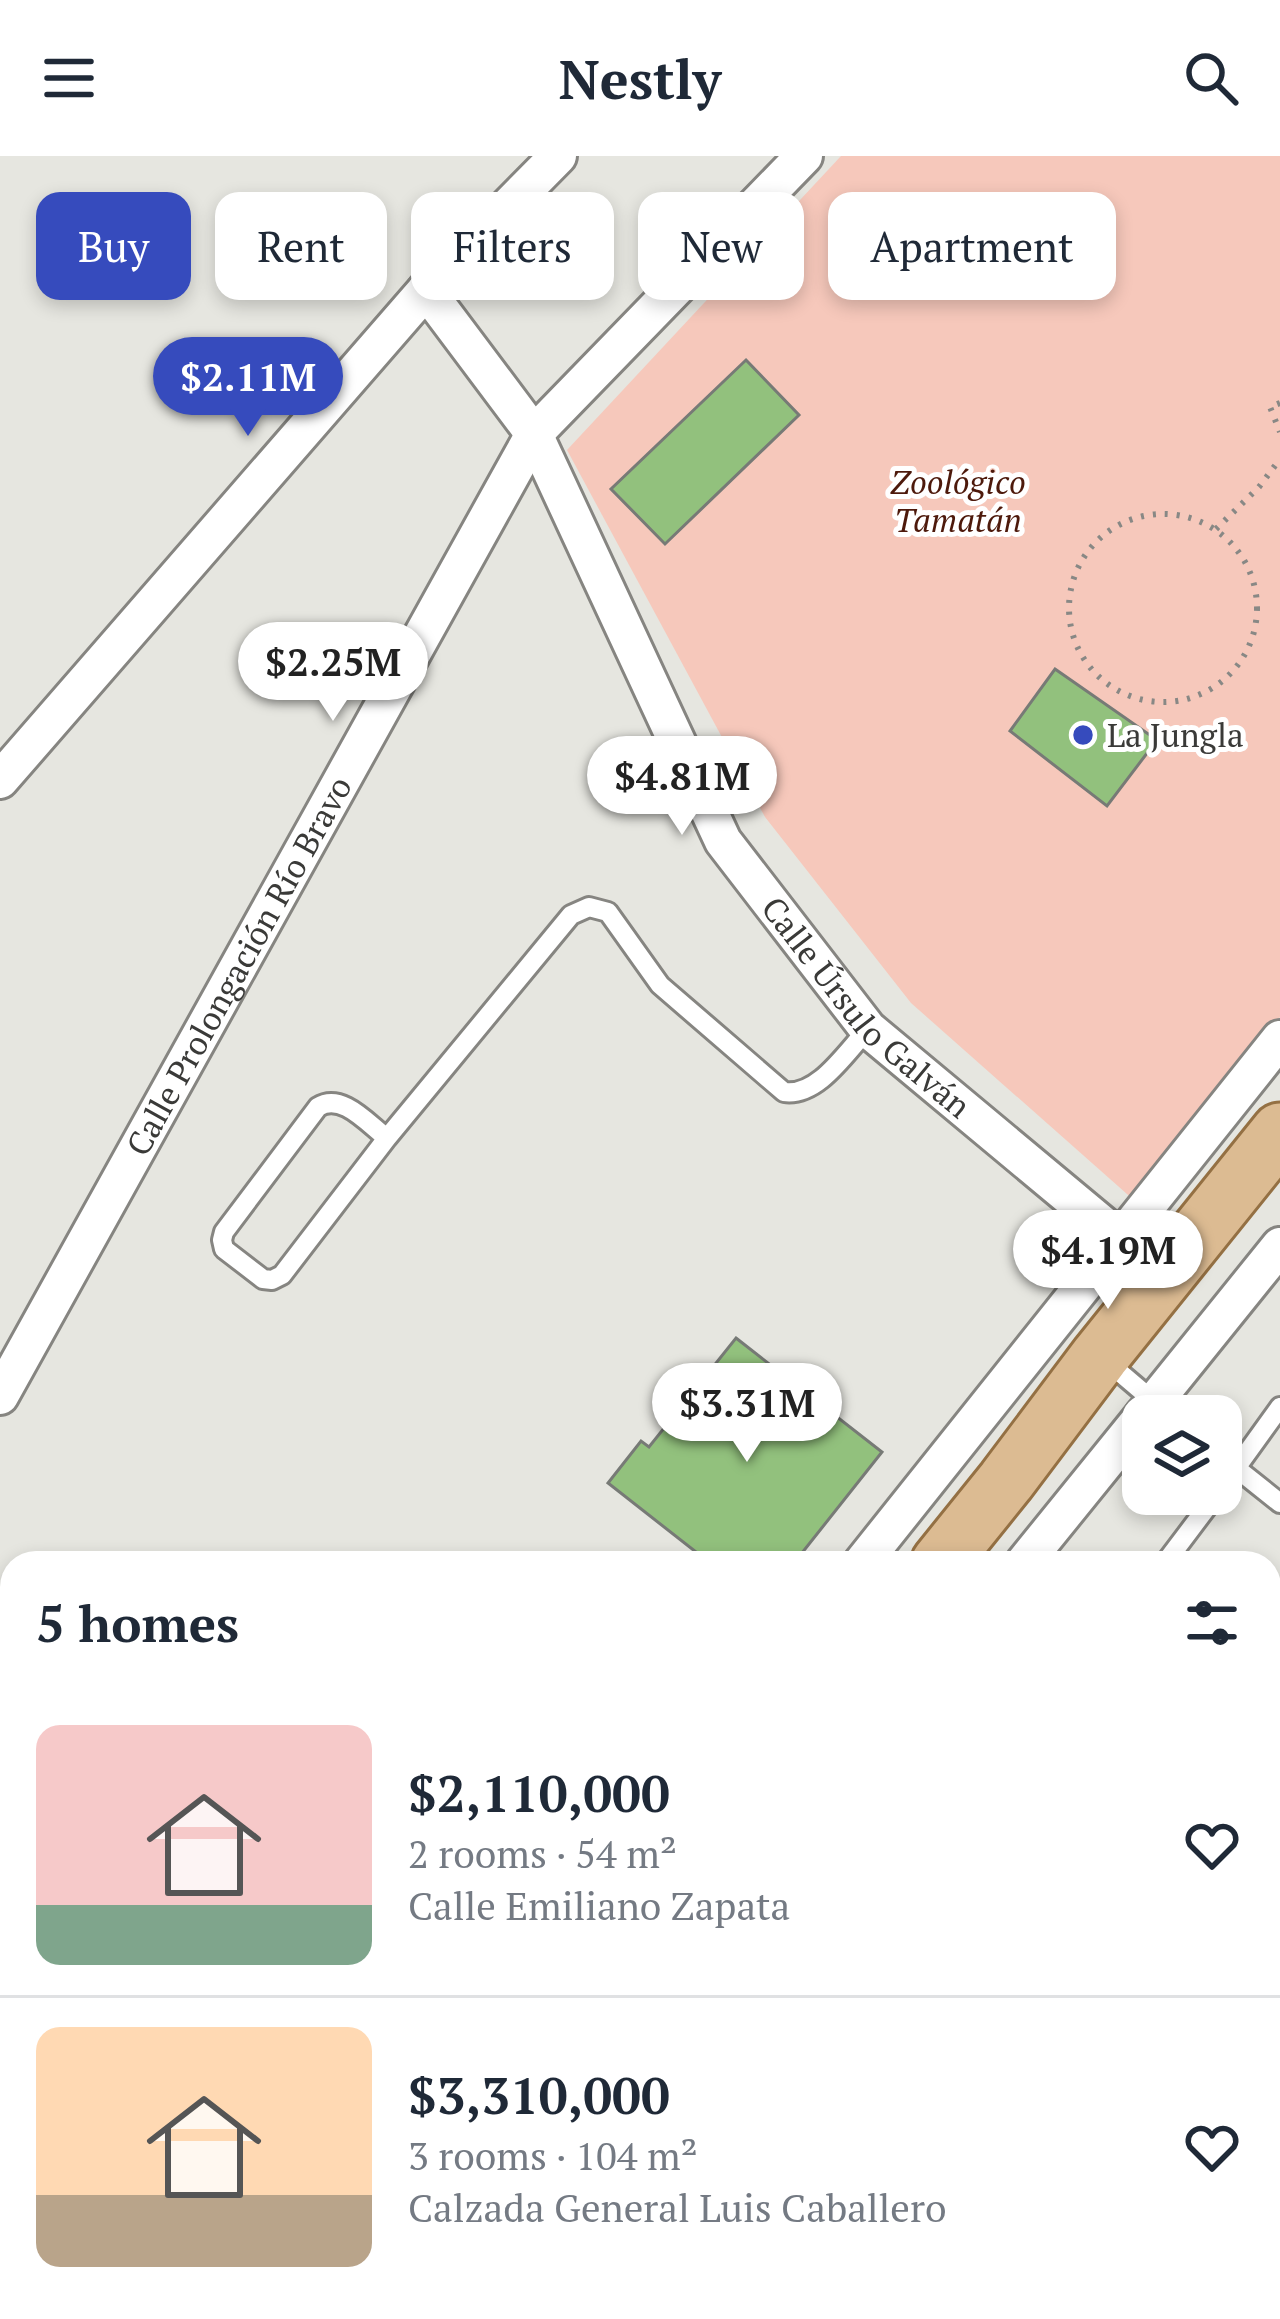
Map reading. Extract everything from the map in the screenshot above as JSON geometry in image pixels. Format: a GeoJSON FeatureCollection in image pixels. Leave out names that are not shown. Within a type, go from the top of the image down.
{"type":"FeatureCollection","features":[{"type":"Feature","properties":{"kind":"main road"},"geometry":{"type":"LineString","coordinates":[[950,1551],[1280,1132]]}},
{"type":"Feature","properties":{"kind":"street"},"geometry":{"type":"LineString","coordinates":[[523,192],[558,156]]}},
{"type":"Feature","properties":{"kind":"street","name":"Calle Prolongación Río Bravo"},"geometry":{"type":"LineString","coordinates":[[0,1396],[534,434],[804,156]]}},
{"type":"Feature","properties":{"kind":"street"},"geometry":{"type":"LineString","coordinates":[[0,780],[417,300]]}},
{"type":"Feature","properties":{"kind":"street","name":"Calle Úrsulo Galván"},"geometry":{"type":"LineString","coordinates":[[434,300],[534,434],[723,842],[868,1029],[1120,1239]]}},
{"type":"Feature","properties":{"kind":"street"},"geometry":{"type":"LineString","coordinates":[[872,1551],[1278,1046]]}},
{"type":"Feature","properties":{"kind":"street"},"geometry":{"type":"LineString","coordinates":[[1167,1395],[1280,1246]]}},
{"type":"Feature","properties":{"kind":"street"},"geometry":{"type":"LineString","coordinates":[[1034,1551],[1122,1449]]}},
{"type":"Feature","properties":{"kind":"lane"},"geometry":{"type":"LineString","coordinates":[[387,1138],[339,1102],[318,1107],[224,1232],[224,1249],[262,1279],[281,1275],[571,915],[589,907],[608,912],[660,986],[784,1092],[798,1094],[813,1087],[868,1029]]}},
{"type":"Feature","properties":{"kind":"lane"},"geometry":{"type":"LineString","coordinates":[[1100,1356],[1136,1395]]}},
{"type":"Feature","properties":{"kind":"lane"},"geometry":{"type":"LineString","coordinates":[[1242,1448],[1280,1407]]}},
{"type":"Feature","properties":{"kind":"lane"},"geometry":{"type":"LineString","coordinates":[[1242,1472],[1280,1502]]}},
{"type":"Feature","properties":{"kind":"lane"},"geometry":{"type":"LineString","coordinates":[[1175,1551],[1201,1515]]}},
{"type":"Feature","properties":{"kind":"path"},"geometry":{"type":"LineString","coordinates":[[1280,403],[1270,407],[1280,432]]}},
{"type":"Feature","properties":{"kind":"path"},"geometry":{"type":"LineString","coordinates":[[1216,529],[1259,488],[1280,459]]}},
{"type":"Feature","properties":{"kind":"path"},"geometry":{"type":"LineString","coordinates":[[1160,513],[1189,517],[1216,529],[1239,552],[1254,581],[1258,613],[1251,644],[1234,672],[1208,692],[1178,702],[1144,702],[1114,690],[1090,670],[1073,642],[1067,610],[1071,580],[1084,554],[1105,532],[1131,519],[1160,513]]}},
{"type":"Feature","properties":{"kind":"green space","name":"Zoológico Tamatán"},"geometry":{"type":"Polygon","coordinates":[[[841,156],[1280,156],[1280,1017],[1136,1202],[911,1003],[765,817],[567,450],[707,300],[804,300],[804,196],[841,156]]]}},
{"type":"Feature","properties":{"kind":"building"},"geometry":{"type":"Polygon","coordinates":[[[746,360],[799,415],[665,544],[611,489],[746,360]]]}},
{"type":"Feature","properties":{"kind":"building","name":"La Jungla"},"geometry":{"type":"Polygon","coordinates":[[[1055,669],[1157,740],[1107,806],[1010,731],[1055,669]]]}},
{"type":"Feature","properties":{"kind":"building"},"geometry":{"type":"Polygon","coordinates":[[[736,1338],[882,1452],[804,1551],[695,1551],[608,1483],[641,1441],[649,1447],[736,1338]]]}},
{"type":"Feature","properties":{"kind":"place","name":"La Jungla"},"geometry":{"type":"Point","coordinates":[1083,735]}}]}
